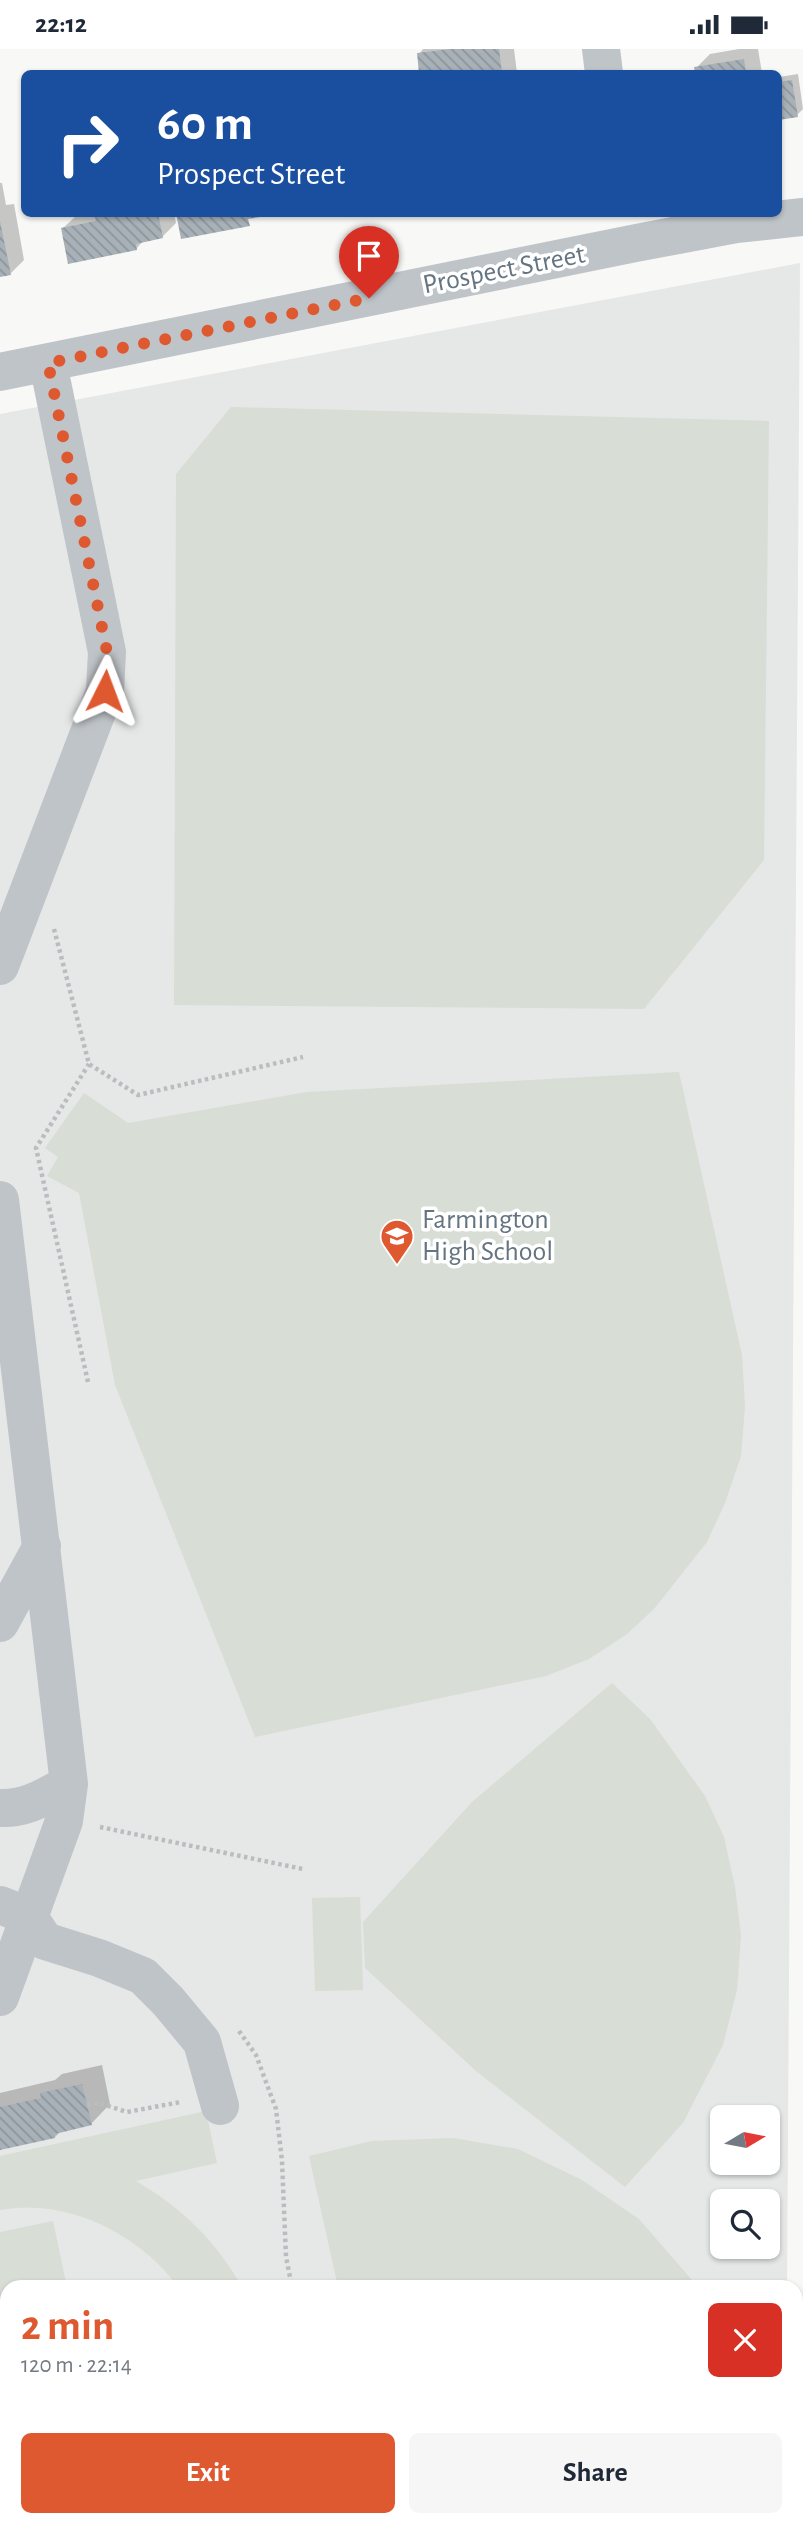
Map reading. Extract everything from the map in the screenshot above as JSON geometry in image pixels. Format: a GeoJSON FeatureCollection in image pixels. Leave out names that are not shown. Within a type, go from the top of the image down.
{"type":"FeatureCollection","features":[{"type":"Feature","properties":{"kind":"street"},"geometry":{"type":"LineString","coordinates":[[601,49],[604,70]]}},
{"type":"Feature","properties":{"kind":"street","name":"Prospect Street"},"geometry":{"type":"LineString","coordinates":[[0,372],[634,228],[736,225],[803,217]]}},
{"type":"Feature","properties":{"kind":"street"},"geometry":{"type":"LineString","coordinates":[[0,966],[105,691],[107,652],[48,363]]}},
{"type":"Feature","properties":{"kind":"street"},"geometry":{"type":"LineString","coordinates":[[0,1201],[69,1784],[64,1821],[14,1911],[0,1997]]}},
{"type":"Feature","properties":{"kind":"street"},"geometry":{"type":"LineString","coordinates":[[6,1599],[42,1546]]}},
{"type":"Feature","properties":{"kind":"street"},"geometry":{"type":"LineString","coordinates":[[0,1808],[33,1804],[69,1784]]}},
{"type":"Feature","properties":{"kind":"street"},"geometry":{"type":"LineString","coordinates":[[14,1911],[45,1941],[99,1958],[143,1976],[202,2042],[218,2100]]}},
{"type":"Feature","properties":{"kind":"path"},"geometry":{"type":"LineString","coordinates":[[19,918],[55,929],[89,1064],[138,1095],[303,1057]]}},
{"type":"Feature","properties":{"kind":"path"},"geometry":{"type":"LineString","coordinates":[[88,1382],[36,1148],[89,1064]]}},
{"type":"Feature","properties":{"kind":"path"},"geometry":{"type":"LineString","coordinates":[[64,1821],[303,1868]]}},
{"type":"Feature","properties":{"kind":"path"},"geometry":{"type":"LineString","coordinates":[[87,2105],[99,2103],[127,2112],[218,2100]]}},
{"type":"Feature","properties":{"kind":"shaded area","name":"Farmington High School"},"geometry":{"type":"Polygon","coordinates":[[[800,263],[787,2280],[0,2280],[0,414],[800,263]]]}},
{"type":"Feature","properties":{"kind":"shaded area"},"geometry":{"type":"Polygon","coordinates":[[[231,407],[769,421],[764,860],[644,1009],[174,1005],[176,474],[231,407]]]}},
{"type":"Feature","properties":{"kind":"shaded area"},"geometry":{"type":"Polygon","coordinates":[[[679,1072],[742,1355],[745,1406],[741,1456],[725,1503],[707,1542],[654,1609],[627,1634],[589,1659],[546,1676],[255,1737],[115,1385],[79,1193],[47,1176],[58,1157],[45,1148],[84,1093],[128,1123],[307,1092],[679,1072]]]}},
{"type":"Feature","properties":{"kind":"shaded area"},"geometry":{"type":"Polygon","coordinates":[[[612,1683],[650,1719],[705,1796],[724,1837],[735,1887],[741,1935],[737,1990],[723,2045],[683,2123],[625,2187],[476,2071],[365,1968],[363,1922],[472,1802],[612,1683]]]}},
{"type":"Feature","properties":{"kind":"shaded area"},"geometry":{"type":"Polygon","coordinates":[[[360,1897],[363,1990],[315,1991],[312,1898],[360,1897]]]}},
{"type":"Feature","properties":{"kind":"shaded area"},"geometry":{"type":"Polygon","coordinates":[[[206,2111],[217,2163],[136,2181],[183,2214],[209,2240],[238,2280],[172,2280],[143,2251],[100,2224],[50,2209],[25,2207],[0,2210],[0,2156],[206,2111]]]}},
{"type":"Feature","properties":{"kind":"shaded area"},"geometry":{"type":"Polygon","coordinates":[[[453,2138],[518,2149],[582,2180],[639,2219],[692,2280],[336,2280],[309,2156],[372,2141],[453,2138]]]}},
{"type":"Feature","properties":{"kind":"shaded area"},"geometry":{"type":"Polygon","coordinates":[[[53,2221],[66,2280],[0,2280],[0,2232],[53,2221]]]}},
{"type":"Feature","properties":{"kind":"building"},"geometry":{"type":"Polygon","coordinates":[[[451,49],[499,49],[502,70],[419,70],[417,53],[451,49]]]}},
{"type":"Feature","properties":{"kind":"building"},"geometry":{"type":"Polygon","coordinates":[[[744,59],[746,70],[694,70],[694,67],[744,59]]]}},
{"type":"Feature","properties":{"kind":"building"},"geometry":{"type":"Polygon","coordinates":[[[792,80],[798,117],[782,120],[782,82],[792,80]]]}},
{"type":"Feature","properties":{"kind":"building"},"geometry":{"type":"Polygon","coordinates":[[[95,217],[159,217],[163,238],[136,244],[137,250],[68,264],[61,228],[96,221],[95,217]]]}},
{"type":"Feature","properties":{"kind":"building"},"geometry":{"type":"Polygon","coordinates":[[[177,217],[260,217],[248,219],[250,226],[181,239],[177,217]]]}},
{"type":"Feature","properties":{"kind":"building"},"geometry":{"type":"Polygon","coordinates":[[[0,221],[11,275],[0,277],[0,221]]]}},
{"type":"Feature","properties":{"kind":"building"},"geometry":{"type":"Polygon","coordinates":[[[82,2084],[92,2125],[55,2134],[55,2138],[0,2150],[0,2107],[41,2098],[40,2093],[82,2084]]]}},
{"type":"Feature","properties":{"kind":"place","name":"Farmington High School"},"geometry":{"type":"Point","coordinates":[397,1266]}},
{"type":"Feature","properties":{"kind":"route"},"geometry":{"type":"LineString","coordinates":[[105,691],[107,652],[48,363],[369,298]]}}]}
